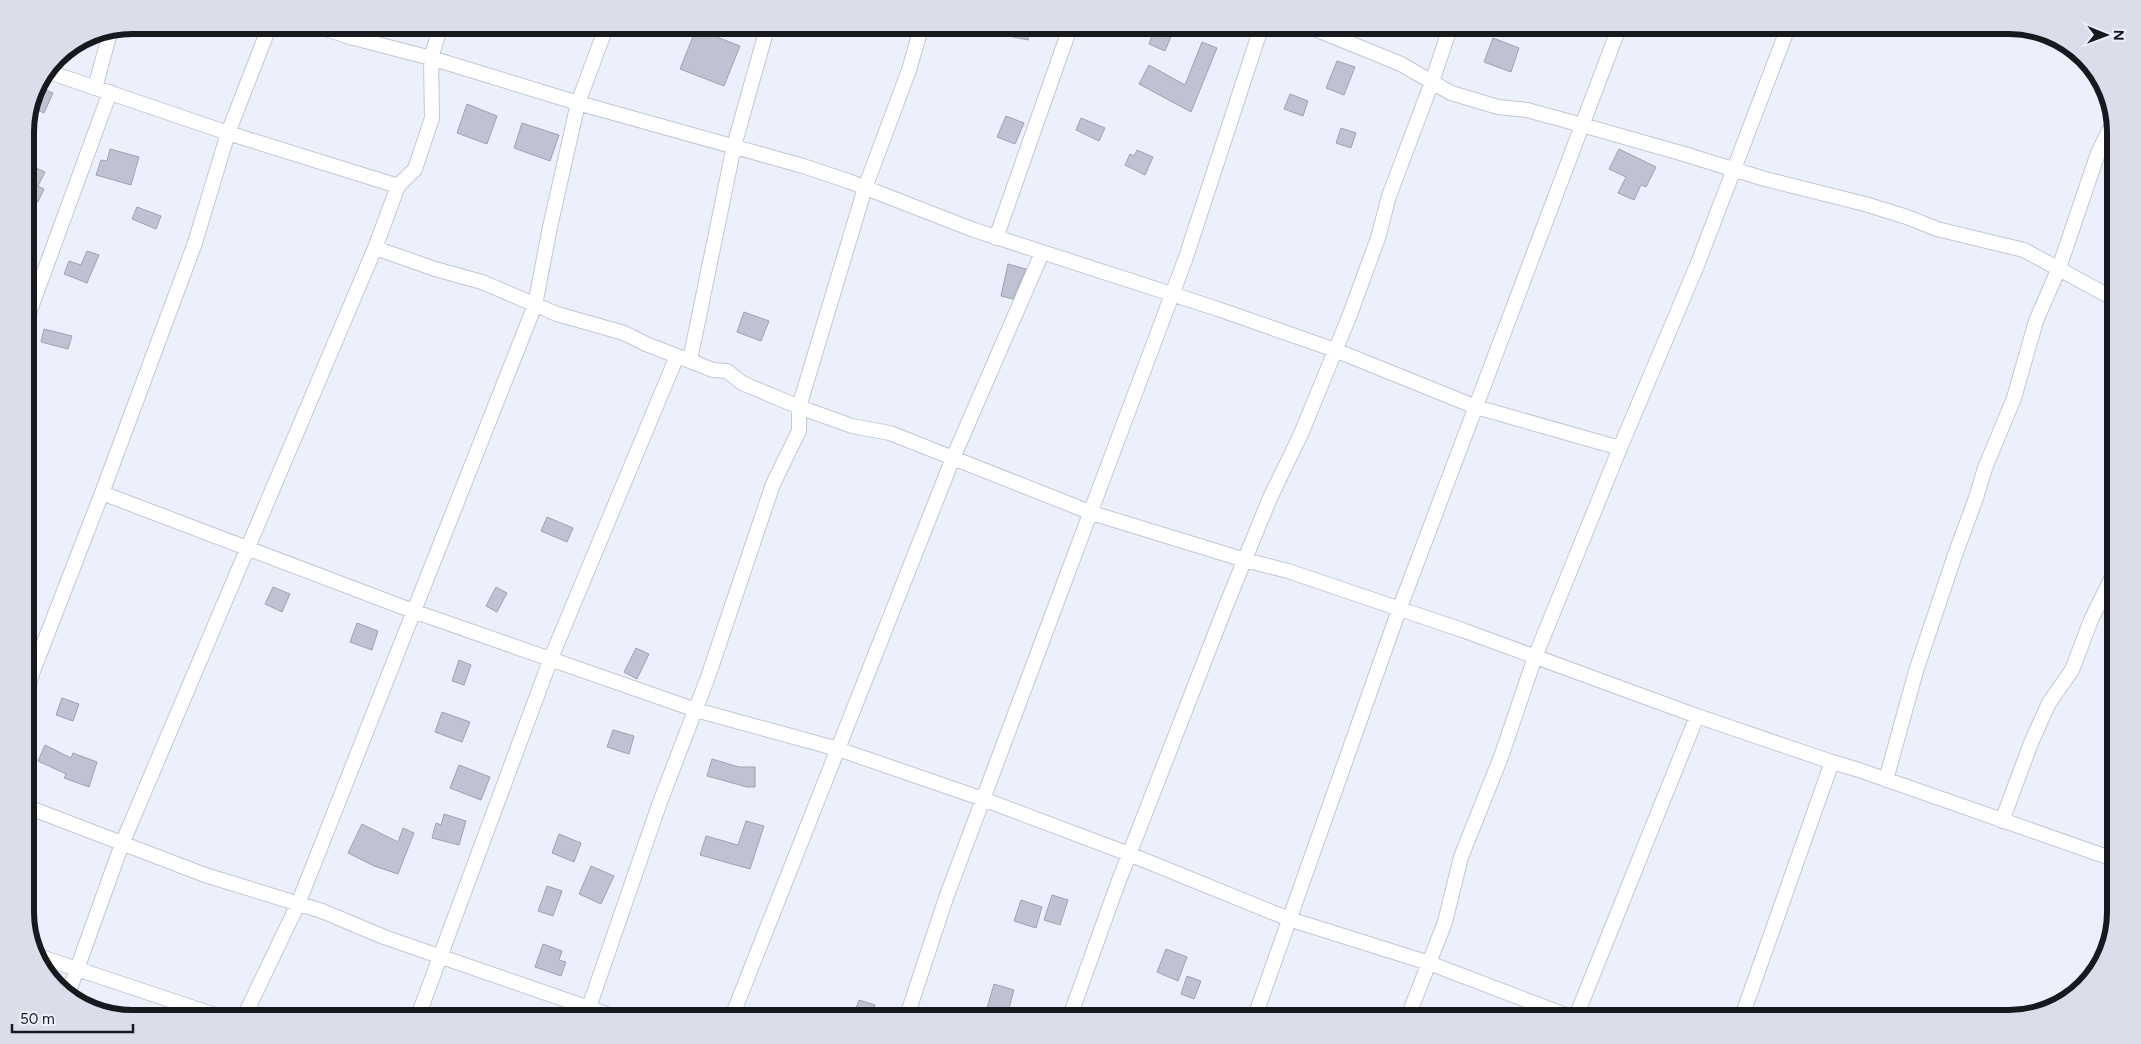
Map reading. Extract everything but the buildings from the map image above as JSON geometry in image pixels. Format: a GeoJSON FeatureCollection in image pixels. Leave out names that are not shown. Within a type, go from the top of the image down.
{"type":"FeatureCollection","features":[{"type":"Feature","properties":{"kind":"street"},"geometry":{"type":"LineString","coordinates":[[34,657],[102,493],[195,242],[228,133],[266,34]]}},
{"type":"Feature","properties":{"kind":"street"},"geometry":{"type":"LineString","coordinates":[[341,34],[431,58],[578,104],[803,166],[996,238],[1218,309],[1335,350],[1476,407],[1620,448]]}},
{"type":"Feature","properties":{"kind":"street"},"geometry":{"type":"LineString","coordinates":[[70,988],[122,844],[375,248],[398,186],[415,169],[432,118],[431,58],[438,34]]}},
{"type":"Feature","properties":{"kind":"street"},"geometry":{"type":"LineString","coordinates":[[247,1010],[298,904],[535,305],[550,227],[578,104],[604,34]]}},
{"type":"Feature","properties":{"kind":"street"},"geometry":{"type":"LineString","coordinates":[[420,1010],[551,658],[684,358],[734,146],[765,34]]}},
{"type":"Feature","properties":{"kind":"street"},"geometry":{"type":"LineString","coordinates":[[588,1010],[660,802],[696,710],[739,589],[773,484],[799,431],[800,407],[865,188],[909,70],[919,34]]}},
{"type":"Feature","properties":{"kind":"street"},"geometry":{"type":"LineString","coordinates":[[996,238],[1068,34]]}},
{"type":"Feature","properties":{"kind":"street"},"geometry":{"type":"LineString","coordinates":[[909,1010],[946,898],[1047,625],[1092,512],[1171,295],[1204,203],[1259,34]]}},
{"type":"Feature","properties":{"kind":"street"},"geometry":{"type":"LineString","coordinates":[[1327,34],[1400,64],[1451,93],[1498,107],[1527,110],[1765,179],[1865,204],[1937,229],[2024,250],[2107,295]]}},
{"type":"Feature","properties":{"kind":"street"},"geometry":{"type":"LineString","coordinates":[[1072,1010],[1129,854],[1244,560],[1270,498],[1301,434],[1335,350],[1378,238],[1389,196],[1448,34]]}},
{"type":"Feature","properties":{"kind":"street"},"geometry":{"type":"LineString","coordinates":[[1257,1010],[1399,610],[1617,34]]}},
{"type":"Feature","properties":{"kind":"street"},"geometry":{"type":"LineString","coordinates":[[1411,1010],[1445,922],[1461,857],[1501,757],[1535,657],[1620,448],[1698,264],[1786,34]]}},
{"type":"Feature","properties":{"kind":"street"},"geometry":{"type":"LineString","coordinates":[[95,88],[108,37]]}},
{"type":"Feature","properties":{"kind":"street"},"geometry":{"type":"LineString","coordinates":[[53,73],[228,133],[398,186]]}},
{"type":"Feature","properties":{"kind":"street"},"geometry":{"type":"LineString","coordinates":[[34,299],[110,92]]}},
{"type":"Feature","properties":{"kind":"street"},"geometry":{"type":"LineString","coordinates":[[1886,780],[1916,671],[1954,555],[1976,498],[1985,468],[2014,398],[2036,321],[2059,268],[2098,152],[2107,134]]}},
{"type":"Feature","properties":{"kind":"street"},"geometry":{"type":"LineString","coordinates":[[375,248],[435,269],[482,282],[558,314],[624,333],[646,344],[713,370],[727,371],[742,383],[800,407],[852,426],[890,433],[1092,512],[1244,560],[1288,571],[1697,716],[2107,857]]}},
{"type":"Feature","properties":{"kind":"street"},"geometry":{"type":"LineString","coordinates":[[735,1010],[954,458],[1042,252]]}},
{"type":"Feature","properties":{"kind":"street"},"geometry":{"type":"LineString","coordinates":[[102,493],[414,612],[551,658],[696,710],[838,749],[983,799],[1129,854],[1289,919],[1429,963],[1552,1010]]}},
{"type":"Feature","properties":{"kind":"street"},"geometry":{"type":"LineString","coordinates":[[2002,821],[2031,743],[2049,703],[2072,670],[2091,620],[2107,587]]}},
{"type":"Feature","properties":{"kind":"street"},"geometry":{"type":"LineString","coordinates":[[1580,1010],[1697,716]]}},
{"type":"Feature","properties":{"kind":"street"},"geometry":{"type":"LineString","coordinates":[[1744,1010],[1832,762]]}},
{"type":"Feature","properties":{"kind":"street"},"geometry":{"type":"LineString","coordinates":[[34,810],[205,876],[322,911],[384,937],[577,1010]]}},
{"type":"Feature","properties":{"kind":"street"},"geometry":{"type":"LineString","coordinates":[[45,959],[200,1010]]}}]}
